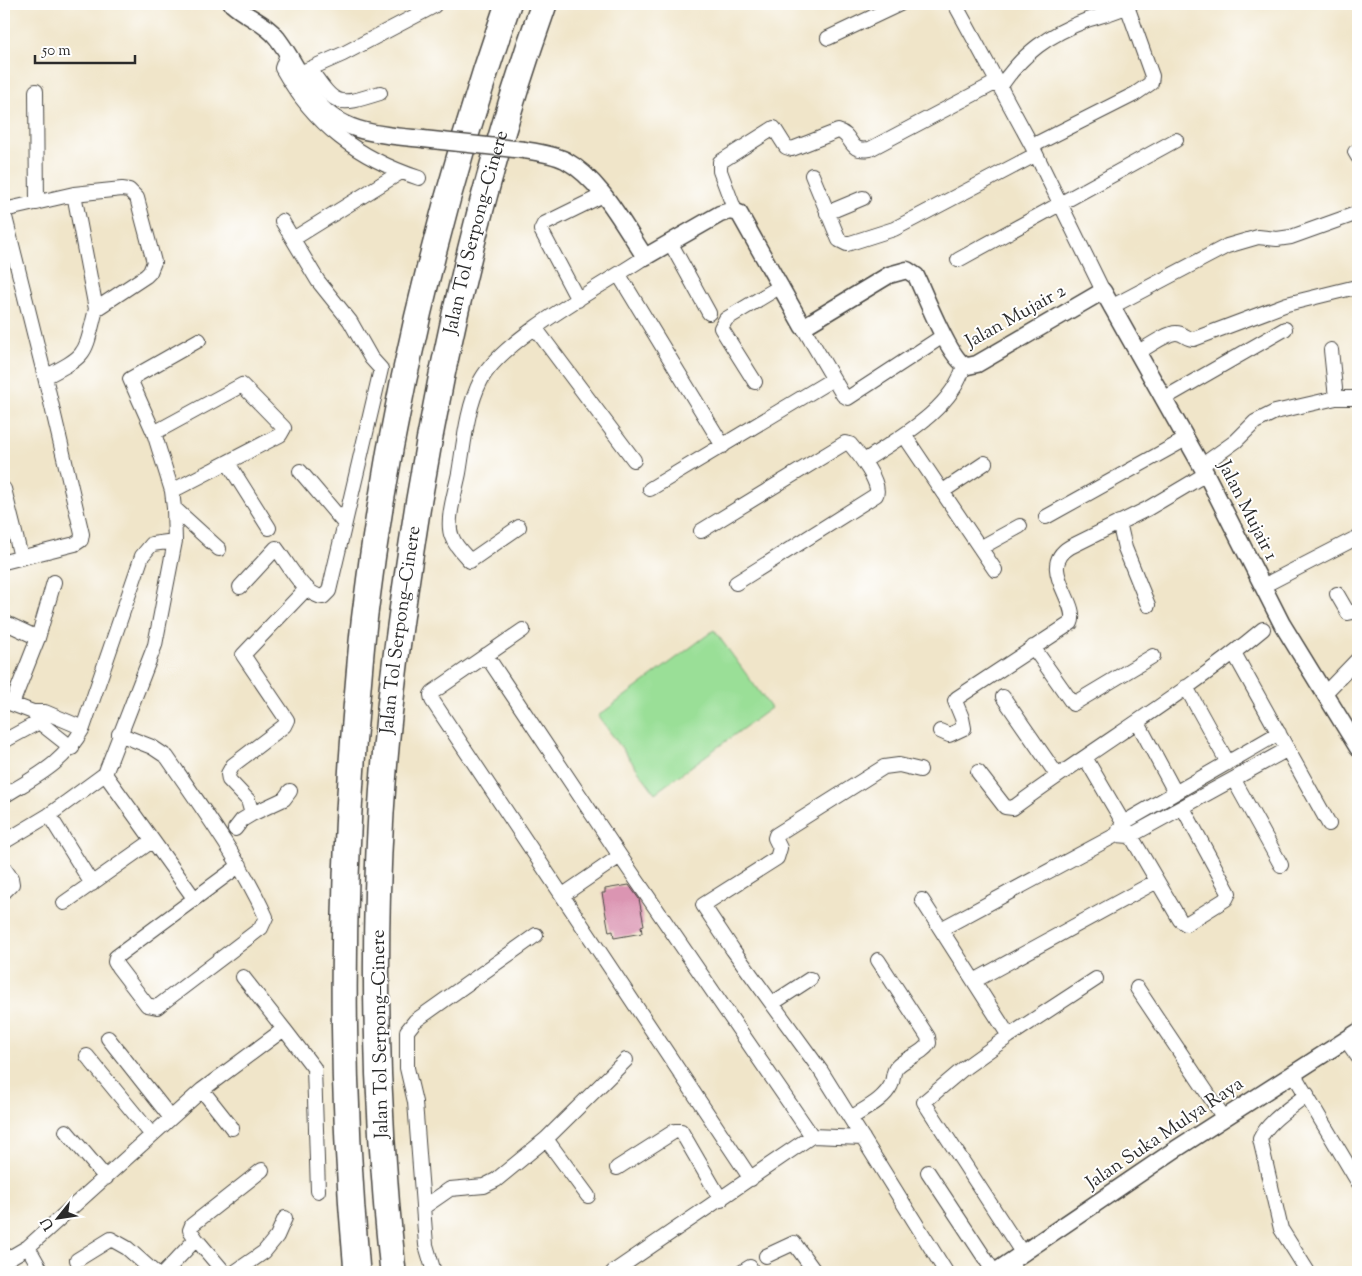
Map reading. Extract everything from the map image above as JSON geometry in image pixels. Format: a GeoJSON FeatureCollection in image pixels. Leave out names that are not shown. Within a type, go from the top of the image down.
{"type":"FeatureCollection","features":[{"type":"Feature","properties":{"kind":"highway","name":"Jalan Tol Serpong–Cinere"},"geometry":{"type":"LineString","coordinates":[[357,1272],[349,1180],[342,1003],[348,808],[364,614],[398,404],[441,219],[508,4]]}},
{"type":"Feature","properties":{"kind":"highway","name":"Jalan Tol Serpong–Cinere"},"geometry":{"type":"LineString","coordinates":[[393,1272],[383,1180],[377,1001],[381,814],[400,615],[433,412],[474,231],[544,4]]}},
{"type":"Feature","properties":{"kind":"street"},"geometry":{"type":"LineString","coordinates":[[232,4],[267,29],[287,54],[334,99],[348,103],[380,94]]}},
{"type":"Feature","properties":{"kind":"street"},"geometry":{"type":"LineString","coordinates":[[828,38],[900,4]]}},
{"type":"Feature","properties":{"kind":"street"},"geometry":{"type":"LineString","coordinates":[[955,4],[1034,151],[1103,291]]}},
{"type":"Feature","properties":{"kind":"street"},"geometry":{"type":"LineString","coordinates":[[812,175],[838,240],[842,244],[850,244],[894,229],[1135,94],[1151,83],[1152,76],[1129,5],[1074,25],[1035,46],[998,84],[870,149],[857,149],[846,135],[838,131],[792,149],[786,147],[774,128],[720,162],[720,171],[735,212],[742,217],[843,395],[848,398],[944,336]]}},
{"type":"Feature","properties":{"kind":"street"},"geometry":{"type":"LineString","coordinates":[[305,71],[343,54],[434,6]]}},
{"type":"Feature","properties":{"kind":"street"},"geometry":{"type":"LineString","coordinates":[[287,54],[282,68],[307,107],[355,150],[401,172],[419,178]]}},
{"type":"Feature","properties":{"kind":"street"},"geometry":{"type":"LineString","coordinates":[[305,71],[314,98],[343,124],[365,133],[524,150],[564,160],[580,171],[603,195],[645,257]]}},
{"type":"Feature","properties":{"kind":"street"},"geometry":{"type":"LineString","coordinates":[[36,91],[36,203]]}},
{"type":"Feature","properties":{"kind":"street"},"geometry":{"type":"LineString","coordinates":[[958,260],[1176,140]]}},
{"type":"Feature","properties":{"kind":"street"},"geometry":{"type":"LineString","coordinates":[[293,239],[401,172]]}},
{"type":"Feature","properties":{"kind":"street"},"geometry":{"type":"LineString","coordinates":[[4,562],[75,544],[81,540],[82,534],[4,211],[74,194],[122,189],[134,194],[137,198],[154,262],[146,276],[96,309]]}},
{"type":"Feature","properties":{"kind":"street"},"geometry":{"type":"LineString","coordinates":[[45,377],[82,356],[86,349],[96,309],[74,194]]}},
{"type":"Feature","properties":{"kind":"street"},"geometry":{"type":"LineString","coordinates":[[578,300],[541,230],[544,224],[603,195]]}},
{"type":"Feature","properties":{"kind":"street"},"geometry":{"type":"LineString","coordinates":[[827,213],[863,198]]}},
{"type":"Feature","properties":{"kind":"street"},"geometry":{"type":"LineString","coordinates":[[519,527],[470,561],[454,541],[449,527],[466,434],[481,380],[495,361],[536,329],[578,300],[670,242],[720,214],[735,212]]}},
{"type":"Feature","properties":{"kind":"street"},"geometry":{"type":"LineString","coordinates":[[1111,307],[1227,246],[1258,237],[1277,239],[1291,237],[1358,213]]}},
{"type":"Feature","properties":{"kind":"street"},"geometry":{"type":"LineString","coordinates":[[240,587],[276,548],[307,588],[318,596],[323,597],[329,591],[381,369],[371,358],[350,321],[318,281],[282,221]]}},
{"type":"Feature","properties":{"kind":"street"},"geometry":{"type":"LineString","coordinates":[[670,242],[709,313]]}},
{"type":"Feature","properties":{"kind":"street","name":"Jalan Mujair 2"},"geometry":{"type":"LineString","coordinates":[[803,327],[889,275],[907,270],[916,276],[944,336],[958,361],[964,366],[977,364],[1103,291]]}},
{"type":"Feature","properties":{"kind":"street"},"geometry":{"type":"LineString","coordinates":[[619,275],[723,446]]}},
{"type":"Feature","properties":{"kind":"street"},"geometry":{"type":"LineString","coordinates":[[754,382],[721,328],[721,324],[726,319],[781,286]]}},
{"type":"Feature","properties":{"kind":"street"},"geometry":{"type":"LineString","coordinates":[[1137,353],[1171,334],[1179,333],[1188,340],[1194,339],[1287,304],[1352,288],[1358,290]]}},
{"type":"Feature","properties":{"kind":"street","name":"Jalan Mujair 1"},"geometry":{"type":"LineString","coordinates":[[1103,291],[1204,470],[1282,624],[1326,692],[1358,748]]}},
{"type":"Feature","properties":{"kind":"street"},"geometry":{"type":"LineString","coordinates":[[536,329],[634,460]]}},
{"type":"Feature","properties":{"kind":"street"},"geometry":{"type":"LineString","coordinates":[[1163,399],[1284,329]]}},
{"type":"Feature","properties":{"kind":"street"},"geometry":{"type":"LineString","coordinates":[[4,842],[49,815],[105,774],[119,734],[156,645],[175,541],[174,508],[172,491],[154,433],[130,379],[199,340]]}},
{"type":"Feature","properties":{"kind":"street"},"geometry":{"type":"LineString","coordinates":[[1330,350],[1336,398]]}},
{"type":"Feature","properties":{"kind":"street"},"geometry":{"type":"LineString","coordinates":[[864,461],[904,435],[947,400],[958,385],[964,366]]}},
{"type":"Feature","properties":{"kind":"street"},"geometry":{"type":"LineString","coordinates":[[650,489],[833,379]]}},
{"type":"Feature","properties":{"kind":"street"},"geometry":{"type":"LineString","coordinates":[[154,433],[242,385],[283,425],[284,431],[280,435],[172,491]]}},
{"type":"Feature","properties":{"kind":"street"},"geometry":{"type":"LineString","coordinates":[[940,731],[949,735],[964,728],[955,701],[957,698],[1070,623],[1072,618],[1063,594],[1058,569],[1057,561],[1060,554],[1120,522],[1204,470],[1256,422],[1275,412],[1336,398],[1358,398]]}},
{"type":"Feature","properties":{"kind":"street"},"geometry":{"type":"LineString","coordinates":[[904,435],[995,570]]}},
{"type":"Feature","properties":{"kind":"street"},"geometry":{"type":"LineString","coordinates":[[1046,517],[1186,439]]}},
{"type":"Feature","properties":{"kind":"street"},"geometry":{"type":"LineString","coordinates":[[701,531],[845,444],[850,444],[864,461],[878,488],[876,495],[736,583]]}},
{"type":"Feature","properties":{"kind":"street"},"geometry":{"type":"LineString","coordinates":[[228,463],[270,528]]}},
{"type":"Feature","properties":{"kind":"street"},"geometry":{"type":"LineString","coordinates":[[943,491],[985,463]]}},
{"type":"Feature","properties":{"kind":"street"},"geometry":{"type":"LineString","coordinates":[[300,471],[344,523]]}},
{"type":"Feature","properties":{"kind":"street"},"geometry":{"type":"LineString","coordinates":[[4,489],[21,557]]}},
{"type":"Feature","properties":{"kind":"street"},"geometry":{"type":"LineString","coordinates":[[174,508],[219,549]]}},
{"type":"Feature","properties":{"kind":"street"},"geometry":{"type":"LineString","coordinates":[[1120,522],[1125,548],[1148,605]]}},
{"type":"Feature","properties":{"kind":"street"},"geometry":{"type":"LineString","coordinates":[[980,548],[1020,526]]}},
{"type":"Feature","properties":{"kind":"street"},"geometry":{"type":"LineString","coordinates":[[1264,586],[1358,537]]}},
{"type":"Feature","properties":{"kind":"street"},"geometry":{"type":"LineString","coordinates":[[4,796],[44,772],[72,748],[83,728],[142,556],[152,544],[175,541]]}},
{"type":"Feature","properties":{"kind":"street"},"geometry":{"type":"LineString","coordinates":[[54,582],[38,638],[8,702],[39,716],[83,728]]}},
{"type":"Feature","properties":{"kind":"street"},"geometry":{"type":"LineString","coordinates":[[252,814],[248,800],[230,780],[228,774],[233,765],[284,726],[287,720],[243,655],[307,588]]}},
{"type":"Feature","properties":{"kind":"street"},"geometry":{"type":"LineString","coordinates":[[1337,594],[1348,614],[1358,611]]}},
{"type":"Feature","properties":{"kind":"street"},"geometry":{"type":"LineString","coordinates":[[4,622],[38,638]]}},
{"type":"Feature","properties":{"kind":"street"},"geometry":{"type":"LineString","coordinates":[[978,772],[1009,808],[1013,808],[1057,775],[1086,759],[1138,723],[1234,653],[1263,629]]}},
{"type":"Feature","properties":{"kind":"street"},"geometry":{"type":"LineString","coordinates":[[523,630],[433,692],[431,695],[432,700],[752,1179]]}},
{"type":"Feature","properties":{"kind":"street"},"geometry":{"type":"LineString","coordinates":[[1033,647],[1069,701],[1074,704],[1153,656]]}},
{"type":"Feature","properties":{"kind":"street"},"geometry":{"type":"LineString","coordinates":[[1234,653],[1329,824]]}},
{"type":"Feature","properties":{"kind":"street"},"geometry":{"type":"LineString","coordinates":[[486,655],[620,856],[812,1136]]}},
{"type":"Feature","properties":{"kind":"street"},"geometry":{"type":"LineString","coordinates":[[1326,692],[1358,659]]}},
{"type":"Feature","properties":{"kind":"street"},"geometry":{"type":"LineString","coordinates":[[1186,687],[1228,763]]}},
{"type":"Feature","properties":{"kind":"street"},"geometry":{"type":"LineString","coordinates":[[1003,696],[1057,775]]}},
{"type":"Feature","properties":{"kind":"street"},"geometry":{"type":"LineString","coordinates":[[4,741],[39,716]]}},
{"type":"Feature","properties":{"kind":"street"},"geometry":{"type":"LineString","coordinates":[[39,716],[72,748]]}},
{"type":"Feature","properties":{"kind":"street"},"geometry":{"type":"LineString","coordinates":[[1138,723],[1175,792]]}},
{"type":"Feature","properties":{"kind":"street"},"geometry":{"type":"LineString","coordinates":[[1123,831],[1175,792],[1279,733]]}},
{"type":"Feature","properties":{"kind":"street"},"geometry":{"type":"LineString","coordinates":[[119,734],[152,747],[167,757],[240,865],[266,917],[261,928],[161,1004],[151,1007],[147,1005],[124,975],[115,959],[240,865]]}},
{"type":"Feature","properties":{"kind":"street"},"geometry":{"type":"LineString","coordinates":[[941,929],[1123,831],[1183,808],[1288,749]]}},
{"type":"Feature","properties":{"kind":"street"},"geometry":{"type":"LineString","coordinates":[[1086,759],[1123,831],[1157,881],[1180,920],[1188,923],[1228,896],[1228,890],[1183,808]]}},
{"type":"Feature","properties":{"kind":"street"},"geometry":{"type":"LineString","coordinates":[[920,770],[899,765],[884,767],[843,791],[776,835],[775,838],[780,848],[777,858],[703,904],[733,950],[821,1071],[946,1272]]}},
{"type":"Feature","properties":{"kind":"street"},"geometry":{"type":"LineString","coordinates":[[105,774],[194,898]]}},
{"type":"Feature","properties":{"kind":"street"},"geometry":{"type":"LineString","coordinates":[[1234,780],[1281,865]]}},
{"type":"Feature","properties":{"kind":"street"},"geometry":{"type":"LineString","coordinates":[[235,829],[242,820],[284,799],[290,791]]}},
{"type":"Feature","properties":{"kind":"street"},"geometry":{"type":"LineString","coordinates":[[49,815],[92,884]]}},
{"type":"Feature","properties":{"kind":"street"},"geometry":{"type":"LineString","coordinates":[[64,903],[152,842]]}},
{"type":"Feature","properties":{"kind":"street"},"geometry":{"type":"LineString","coordinates":[[563,894],[620,856]]}},
{"type":"Feature","properties":{"kind":"street"},"geometry":{"type":"LineString","coordinates":[[4,868],[11,878],[12,884],[4,892]]}},
{"type":"Feature","properties":{"kind":"street"},"geometry":{"type":"LineString","coordinates":[[974,981],[1157,881]]}},
{"type":"Feature","properties":{"kind":"street"},"geometry":{"type":"LineString","coordinates":[[922,900],[1009,1036]]}},
{"type":"Feature","properties":{"kind":"street"},"geometry":{"type":"LineString","coordinates":[[434,1272],[426,1246],[415,1102],[407,1068],[407,1031],[415,1021],[536,936]]}},
{"type":"Feature","properties":{"kind":"street"},"geometry":{"type":"LineString","coordinates":[[851,1118],[881,1098],[890,1086],[897,1067],[923,1050],[928,1043],[928,1036],[878,960]]}},
{"type":"Feature","properties":{"kind":"street"},"geometry":{"type":"LineString","coordinates":[[243,977],[314,1068],[318,1191]]}},
{"type":"Feature","properties":{"kind":"street"},"geometry":{"type":"LineString","coordinates":[[1016,1263],[925,1105],[924,1100],[1009,1036],[1096,978]]}},
{"type":"Feature","properties":{"kind":"street"},"geometry":{"type":"LineString","coordinates":[[773,1003],[810,979]]}},
{"type":"Feature","properties":{"kind":"street"},"geometry":{"type":"LineString","coordinates":[[1137,988],[1224,1118]]}},
{"type":"Feature","properties":{"kind":"street"},"geometry":{"type":"LineString","coordinates":[[4,1261],[28,1247],[202,1090],[284,1029]]}},
{"type":"Feature","properties":{"kind":"street"},"geometry":{"type":"LineString","coordinates":[[1352,1036],[1358,1057]]}},
{"type":"Feature","properties":{"kind":"street","name":"Jalan Suka Mulya Raya"},"geometry":{"type":"LineString","coordinates":[[995,1272],[1016,1263],[1224,1118],[1352,1036]]}},
{"type":"Feature","properties":{"kind":"street"},"geometry":{"type":"LineString","coordinates":[[108,1038],[171,1118]]}},
{"type":"Feature","properties":{"kind":"street"},"geometry":{"type":"LineString","coordinates":[[87,1056],[152,1135]]}},
{"type":"Feature","properties":{"kind":"street"},"geometry":{"type":"LineString","coordinates":[[424,1207],[450,1189],[490,1184],[546,1139],[626,1060]]}},
{"type":"Feature","properties":{"kind":"street"},"geometry":{"type":"LineString","coordinates":[[1293,1073],[1358,1182]]}},
{"type":"Feature","properties":{"kind":"street"},"geometry":{"type":"LineString","coordinates":[[202,1090],[232,1128]]}},
{"type":"Feature","properties":{"kind":"street"},"geometry":{"type":"LineString","coordinates":[[1307,1094],[1268,1127],[1260,1139],[1281,1229],[1308,1272]]}},
{"type":"Feature","properties":{"kind":"street"},"geometry":{"type":"LineString","coordinates":[[66,1131],[106,1178]]}},
{"type":"Feature","properties":{"kind":"street"},"geometry":{"type":"LineString","coordinates":[[617,1168],[675,1131],[681,1131],[721,1200]]}},
{"type":"Feature","properties":{"kind":"street"},"geometry":{"type":"LineString","coordinates":[[613,1272],[752,1179],[812,1136],[863,1138]]}},
{"type":"Feature","properties":{"kind":"street"},"geometry":{"type":"LineString","coordinates":[[546,1139],[588,1196]]}},
{"type":"Feature","properties":{"kind":"street"},"geometry":{"type":"LineString","coordinates":[[224,1272],[196,1240],[190,1230],[192,1225],[262,1170]]}},
{"type":"Feature","properties":{"kind":"street"},"geometry":{"type":"LineString","coordinates":[[928,1172],[995,1272]]}},
{"type":"Feature","properties":{"kind":"street"},"geometry":{"type":"LineString","coordinates":[[234,1272],[264,1252],[277,1236],[285,1218]]}},
{"type":"Feature","properties":{"kind":"street"},"geometry":{"type":"LineString","coordinates":[[77,1260],[111,1239],[126,1248],[154,1272]]}},
{"type":"Feature","properties":{"kind":"street"},"geometry":{"type":"LineString","coordinates":[[165,1272],[196,1240]]}},
{"type":"Feature","properties":{"kind":"street"},"geometry":{"type":"LineString","coordinates":[[766,1256],[794,1242],[815,1272]]}},
{"type":"Feature","properties":{"kind":"street"},"geometry":{"type":"LineString","coordinates":[[28,1247],[42,1272]]}},
{"type":"Feature","properties":{"kind":"green space"},"geometry":{"type":"Polygon","coordinates":[[[714,630],[771,708],[655,793],[598,716],[714,630]]]}},
{"type":"Feature","properties":{"kind":"building"},"geometry":{"type":"Polygon","coordinates":[[[629,885],[639,899],[644,925],[641,926],[642,933],[614,938],[613,931],[609,932],[602,893],[605,893],[605,889],[629,885]]]}}]}
